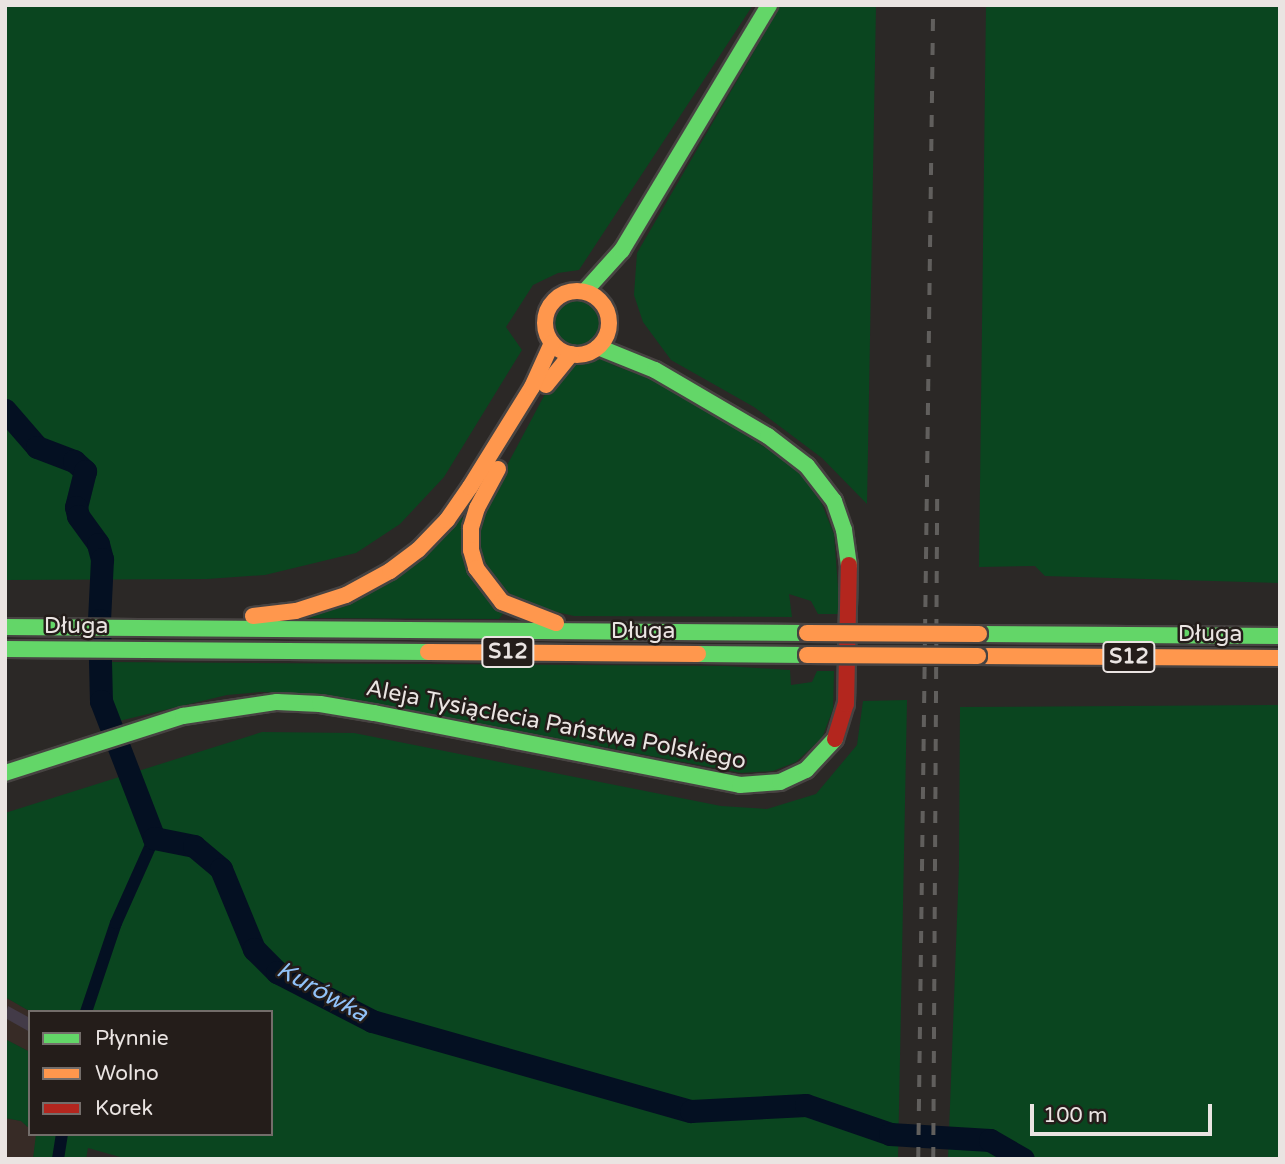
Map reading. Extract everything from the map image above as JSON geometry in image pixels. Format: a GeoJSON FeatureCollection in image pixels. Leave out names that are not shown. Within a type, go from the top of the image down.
{"type":"FeatureCollection","features":[{"type":"Feature","properties":{"kind":"main road"},"geometry":{"type":"LineString","coordinates":[[601,302],[622,250],[769,5]]}},
{"type":"Feature","properties":{"kind":"main road"},"geometry":{"type":"LineString","coordinates":[[585,292],[622,250]]}},
{"type":"Feature","properties":{"kind":"main road"},"geometry":{"type":"LineString","coordinates":[[585,292],[601,302],[607,310],[609,329],[598,347],[585,354],[570,354],[552,343],[545,321],[550,306],[562,295],[585,292]]}},
{"type":"Feature","properties":{"kind":"main road","name":"Aleja Tysiąclecia Państwa Polskiego"},"geometry":{"type":"LineString","coordinates":[[609,329],[655,370]]}},
{"type":"Feature","properties":{"kind":"main road"},"geometry":{"type":"LineString","coordinates":[[192,628],[319,605],[371,583],[405,561],[435,533],[470,487],[532,387],[552,343]]}},
{"type":"Feature","properties":{"kind":"main road","name":"Aleja Tysiąclecia Państwa Polskiego"},"geometry":{"type":"LineString","coordinates":[[5,773],[136,730],[222,707],[292,702],[387,716],[740,785],[772,784],[806,770],[834,741],[846,704],[849,566],[847,543],[838,511],[826,487],[796,457],[655,370],[598,347]]}},
{"type":"Feature","properties":{"kind":"main road"},"geometry":{"type":"LineString","coordinates":[[570,354],[558,366],[537,399],[488,486],[477,508],[470,540],[476,568],[502,602],[527,614],[587,631]]}},
{"type":"Feature","properties":{"kind":"main road","name":"S12"},"geometry":{"type":"LineString","coordinates":[[5,627],[587,631]]}},
{"type":"Feature","properties":{"kind":"main road","name":"Długa"},"geometry":{"type":"LineString","coordinates":[[587,631],[1280,636]]}},
{"type":"Feature","properties":{"kind":"main road","name":"Długa"},"geometry":{"type":"LineString","coordinates":[[5,649],[1280,658]]}},
{"type":"Feature","properties":{"kind":"shaded area"},"geometry":{"type":"Polygon","coordinates":[[[5,997],[28,1010],[28,1051],[5,1039],[5,997]]]}},
{"type":"Feature","properties":{"kind":"shaded area"},"geometry":{"type":"Polygon","coordinates":[[[5,1118],[21,1121],[28,1127],[28,1136],[37,1136],[33,1159],[5,1159],[5,1118]]]}},
{"type":"Feature","properties":{"kind":"green space"},"geometry":{"type":"Polygon","coordinates":[[[5,5],[753,5],[579,270],[558,273],[533,285],[506,327],[522,350],[444,477],[400,524],[356,553],[265,575],[207,579],[5,580],[5,5]]]}},
{"type":"Feature","properties":{"kind":"green space"},"geometry":{"type":"Polygon","coordinates":[[[781,5],[876,5],[867,504],[822,458],[754,407],[671,360],[643,322],[634,295],[637,253],[781,5]]]}},
{"type":"Feature","properties":{"kind":"green space"},"geometry":{"type":"Polygon","coordinates":[[[986,5],[1280,5],[1280,583],[1045,576],[1035,566],[979,567],[986,5]]]}},
{"type":"Feature","properties":{"kind":"green space"},"geometry":{"type":"Polygon","coordinates":[[[577,296],[587,298],[595,304],[601,312],[601,332],[595,340],[587,346],[577,348],[567,346],[559,340],[553,332],[551,322],[553,312],[559,304],[567,298],[577,296]]]}},
{"type":"Feature","properties":{"kind":"green space"},"geometry":{"type":"Polygon","coordinates":[[[599,354],[611,356],[613,365],[654,380],[742,432],[802,476],[821,502],[834,534],[840,614],[818,614],[811,601],[789,594],[792,617],[574,616],[518,603],[483,564],[479,531],[488,501],[545,394],[577,359],[599,354]]]}},
{"type":"Feature","properties":{"kind":"green space"},"geometry":{"type":"Polygon","coordinates":[[[468,514],[503,614],[499,619],[302,618],[468,514]]]}},
{"type":"Feature","properties":{"kind":"green space"},"geometry":{"type":"Polygon","coordinates":[[[108,662],[726,666],[790,670],[791,685],[812,682],[817,671],[834,671],[833,709],[822,738],[796,762],[773,771],[741,773],[323,694],[261,692],[227,695],[119,721],[112,703],[108,662]]]}},
{"type":"Feature","properties":{"kind":"green space"},"geometry":{"type":"Polygon","coordinates":[[[907,700],[898,1159],[127,1159],[88,1148],[86,1159],[33,1159],[36,1136],[273,1136],[273,1010],[28,1010],[5,997],[5,813],[262,732],[354,733],[721,806],[767,809],[816,794],[857,745],[863,701],[907,700]]]}},
{"type":"Feature","properties":{"kind":"green space"},"geometry":{"type":"Polygon","coordinates":[[[1280,705],[1280,1159],[948,1159],[959,866],[960,707],[1280,705]]]}},
{"type":"Feature","properties":{"kind":"green space"},"geometry":{"type":"Polygon","coordinates":[[[5,1039],[28,1051],[28,1127],[21,1121],[5,1118],[5,1039]]]}},
{"type":"Feature","properties":{"kind":"building"},"geometry":{"type":"Polygon","coordinates":[[[8,1006],[28,1017],[28,1031],[5,1018],[8,1006]]]}},
{"type":"Feature","properties":{"kind":"waterway","name":"Kurówka"},"geometry":{"type":"LineString","coordinates":[[5,410],[37,447],[74,461],[85,471],[76,507],[78,516],[98,544],[102,559],[99,620],[101,701],[154,838],[194,846],[221,869],[254,949],[277,972],[372,1021],[691,1111],[806,1105],[890,1134],[990,1140],[1023,1159]]}},
{"type":"Feature","properties":{"kind":"waterway"},"geometry":{"type":"LineString","coordinates":[[87,1010],[116,923],[154,838]]}},
{"type":"Feature","properties":{"kind":"waterway"},"geometry":{"type":"LineString","coordinates":[[58,1159],[62,1136]]}},
{"type":"Feature","properties":{"kind":"railway"},"geometry":{"type":"LineString","coordinates":[[918,1159],[933,5]]}},
{"type":"Feature","properties":{"kind":"railway"},"geometry":{"type":"LineString","coordinates":[[933,1159],[937,492]]}},
{"type":"Feature","properties":{"kind":"traffic: fast"},"geometry":{"type":"LineString","coordinates":[[585,291],[622,250],[769,5]]}},
{"type":"Feature","properties":{"kind":"traffic: fast"},"geometry":{"type":"LineString","coordinates":[[598,347],[655,370],[768,436],[807,466],[834,501],[844,530],[849,565]]}},
{"type":"Feature","properties":{"kind":"traffic: fast"},"geometry":{"type":"LineString","coordinates":[[5,627],[807,633]]}},
{"type":"Feature","properties":{"kind":"traffic: fast"},"geometry":{"type":"LineString","coordinates":[[979,634],[1280,636]]}},
{"type":"Feature","properties":{"kind":"traffic: fast"},"geometry":{"type":"LineString","coordinates":[[5,649],[428,652]]}},
{"type":"Feature","properties":{"kind":"traffic: fast"},"geometry":{"type":"LineString","coordinates":[[698,654],[807,655]]}},
{"type":"Feature","properties":{"kind":"traffic: fast"},"geometry":{"type":"LineString","coordinates":[[5,773],[183,716],[277,702],[320,704],[374,713],[740,785],[780,782],[806,770],[835,739]]}},
{"type":"Feature","properties":{"kind":"traffic: slow"},"geometry":{"type":"LineString","coordinates":[[577,291],[589,293],[600,300],[607,311],[609,323],[607,335],[600,346],[589,353],[577,355],[565,353],[554,346],[547,335],[545,323],[547,311],[554,300],[565,293],[577,291]]}},
{"type":"Feature","properties":{"kind":"traffic: slow"},"geometry":{"type":"LineString","coordinates":[[253,616],[296,611],[346,595],[390,571],[418,550],[447,520],[470,487],[532,387],[552,343]]}},
{"type":"Feature","properties":{"kind":"traffic: slow"},"geometry":{"type":"LineString","coordinates":[[546,385],[571,354]]}},
{"type":"Feature","properties":{"kind":"traffic: slow"},"geometry":{"type":"LineString","coordinates":[[498,469],[477,508],[471,528],[471,550],[476,568],[502,602],[556,623]]}},
{"type":"Feature","properties":{"kind":"traffic: slow"},"geometry":{"type":"LineString","coordinates":[[807,633],[979,634]]}},
{"type":"Feature","properties":{"kind":"traffic: slow"},"geometry":{"type":"LineString","coordinates":[[428,652],[698,654]]}},
{"type":"Feature","properties":{"kind":"traffic: slow"},"geometry":{"type":"LineString","coordinates":[[807,655],[978,656]]}},
{"type":"Feature","properties":{"kind":"traffic: slow"},"geometry":{"type":"LineString","coordinates":[[978,656],[1280,658]]}},
{"type":"Feature","properties":{"kind":"traffic: jam"},"geometry":{"type":"LineString","coordinates":[[835,739],[846,704],[849,565]]}}]}
